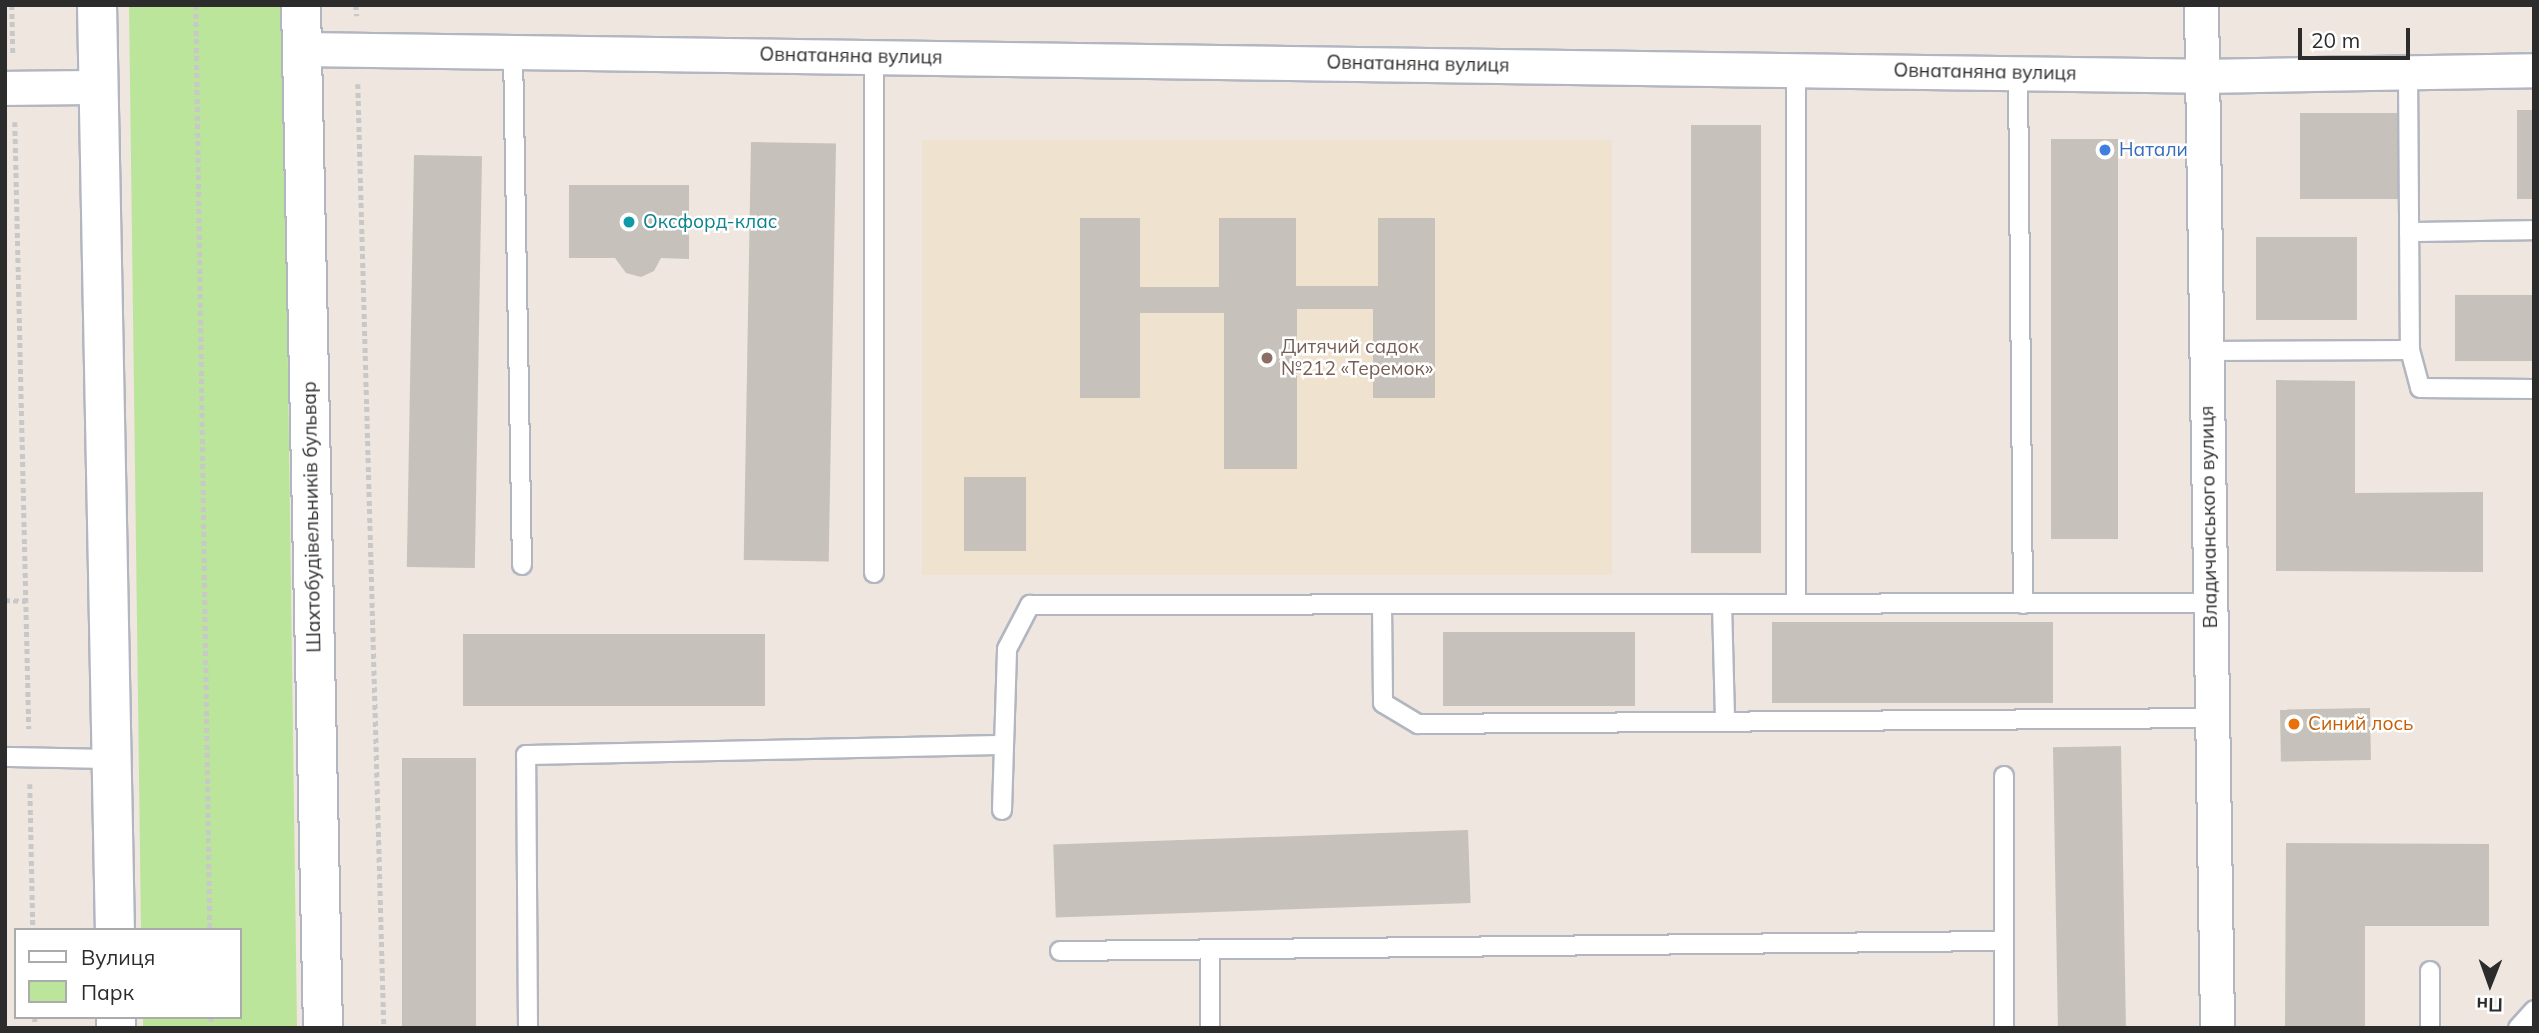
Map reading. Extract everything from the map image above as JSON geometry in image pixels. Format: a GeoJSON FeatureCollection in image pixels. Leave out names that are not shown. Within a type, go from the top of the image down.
{"type":"FeatureCollection","features":[{"type":"Feature","properties":{"kind":"main road"},"geometry":{"type":"LineString","coordinates":[[97,5],[114,928]]}},
{"type":"Feature","properties":{"kind":"main road","name":"Шахтобудівельників бульвар"},"geometry":{"type":"LineString","coordinates":[[301,5],[323,1028]]}},
{"type":"Feature","properties":{"kind":"street","name":"Владичанського вулиця"},"geometry":{"type":"LineString","coordinates":[[2201,5],[2217,1028]]}},
{"type":"Feature","properties":{"kind":"street","name":"Овнатаняна вулиця"},"geometry":{"type":"LineString","coordinates":[[302,49],[2202,76],[2534,70]]}},
{"type":"Feature","properties":{"kind":"street"},"geometry":{"type":"LineString","coordinates":[[10,88],[98,87]]}},
{"type":"Feature","properties":{"kind":"lane"},"geometry":{"type":"LineString","coordinates":[[513,51],[522,565]]}},
{"type":"Feature","properties":{"kind":"lane"},"geometry":{"type":"LineString","coordinates":[[874,56],[874,573]]}},
{"type":"Feature","properties":{"kind":"lane"},"geometry":{"type":"LineString","coordinates":[[1796,70],[1796,604]]}},
{"type":"Feature","properties":{"kind":"lane"},"geometry":{"type":"LineString","coordinates":[[2408,72],[2410,350],[2420,388],[2534,389]]}},
{"type":"Feature","properties":{"kind":"lane"},"geometry":{"type":"LineString","coordinates":[[2018,73],[2022,604]]}},
{"type":"Feature","properties":{"kind":"lane"},"geometry":{"type":"LineString","coordinates":[[2409,232],[2534,230]]}},
{"type":"Feature","properties":{"kind":"lane"},"geometry":{"type":"LineString","coordinates":[[2206,351],[2410,350]]}},
{"type":"Feature","properties":{"kind":"lane"},"geometry":{"type":"LineString","coordinates":[[1002,810],[1001,745],[1007,649],[1030,605],[2210,603]]}},
{"type":"Feature","properties":{"kind":"lane"},"geometry":{"type":"LineString","coordinates":[[1382,604],[1382,703],[1418,724],[2212,718]]}},
{"type":"Feature","properties":{"kind":"lane"},"geometry":{"type":"LineString","coordinates":[[1722,604],[1724,721]]}},
{"type":"Feature","properties":{"kind":"lane"},"geometry":{"type":"LineString","coordinates":[[528,1028],[526,755],[1001,745]]}},
{"type":"Feature","properties":{"kind":"lane"},"geometry":{"type":"LineString","coordinates":[[5,757],[111,760]]}},
{"type":"Feature","properties":{"kind":"lane"},"geometry":{"type":"LineString","coordinates":[[2004,776],[2004,1028]]}},
{"type":"Feature","properties":{"kind":"lane"},"geometry":{"type":"LineString","coordinates":[[1060,951],[2004,941]]}},
{"type":"Feature","properties":{"kind":"lane"},"geometry":{"type":"LineString","coordinates":[[1210,950],[1210,1028]]}},
{"type":"Feature","properties":{"kind":"lane"},"geometry":{"type":"LineString","coordinates":[[2430,971],[2430,1028]]}},
{"type":"Feature","properties":{"kind":"lane"},"geometry":{"type":"LineString","coordinates":[[2518,1028],[2534,1010]]}},
{"type":"Feature","properties":{"kind":"path"},"geometry":{"type":"LineString","coordinates":[[12,5],[10,88],[33,928]]}},
{"type":"Feature","properties":{"kind":"path"},"geometry":{"type":"LineString","coordinates":[[196,5],[210,928]]}},
{"type":"Feature","properties":{"kind":"path"},"geometry":{"type":"LineString","coordinates":[[357,48],[384,1028]]}},
{"type":"Feature","properties":{"kind":"path"},"geometry":{"type":"LineString","coordinates":[[5,600],[26,601]]}},
{"type":"Feature","properties":{"kind":"shaded area","name":"Дитячий садок №212 «Теремок»"},"geometry":{"type":"Polygon","coordinates":[[[922,140],[1612,140],[1612,575],[922,575],[922,140]]]}},
{"type":"Feature","properties":{"kind":"green space"},"geometry":{"type":"Polygon","coordinates":[[[129,5],[283,5],[297,1028],[143,1028],[143,1019],[242,1019],[242,928],[141,928],[129,5]]]}},
{"type":"Feature","properties":{"kind":"building"},"geometry":{"type":"Polygon","coordinates":[[[2517,110],[2534,110],[2534,199],[2517,199],[2517,110]]]}},
{"type":"Feature","properties":{"kind":"building"},"geometry":{"type":"Polygon","coordinates":[[[2300,113],[2401,113],[2401,199],[2300,199],[2300,113]]]}},
{"type":"Feature","properties":{"kind":"building"},"geometry":{"type":"Polygon","coordinates":[[[1691,125],[1761,125],[1761,553],[1691,553],[1691,125]]]}},
{"type":"Feature","properties":{"kind":"building"},"geometry":{"type":"Polygon","coordinates":[[[2051,139],[2118,139],[2118,539],[2051,539],[2051,139]]]}},
{"type":"Feature","properties":{"kind":"building"},"geometry":{"type":"Polygon","coordinates":[[[751,142],[836,143],[829,561],[744,560],[751,142]]]}},
{"type":"Feature","properties":{"kind":"building"},"geometry":{"type":"Polygon","coordinates":[[[414,155],[482,156],[475,568],[407,567],[414,155]]]}},
{"type":"Feature","properties":{"kind":"building","name":"Оксфорд-клас"},"geometry":{"type":"Polygon","coordinates":[[[569,185],[689,185],[689,259],[661,258],[654,271],[641,277],[626,273],[615,258],[569,258],[569,185]]]}},
{"type":"Feature","properties":{"kind":"building"},"geometry":{"type":"Polygon","coordinates":[[[1080,218],[1140,218],[1140,287],[1219,287],[1219,218],[1296,218],[1296,286],[1378,286],[1378,218],[1435,218],[1435,398],[1373,398],[1373,309],[1297,309],[1297,469],[1224,469],[1224,313],[1140,313],[1140,398],[1080,398],[1080,218]]]}},
{"type":"Feature","properties":{"kind":"building"},"geometry":{"type":"Polygon","coordinates":[[[2256,237],[2357,237],[2357,320],[2256,320],[2256,237]]]}},
{"type":"Feature","properties":{"kind":"building"},"geometry":{"type":"Polygon","coordinates":[[[2455,295],[2534,295],[2534,361],[2455,361],[2455,295]]]}},
{"type":"Feature","properties":{"kind":"building"},"geometry":{"type":"Polygon","coordinates":[[[2276,380],[2355,381],[2355,493],[2483,492],[2483,572],[2276,571],[2276,380]]]}},
{"type":"Feature","properties":{"kind":"building"},"geometry":{"type":"Polygon","coordinates":[[[964,477],[1026,477],[1026,551],[964,551],[964,477]]]}},
{"type":"Feature","properties":{"kind":"building"},"geometry":{"type":"Polygon","coordinates":[[[1772,622],[2053,622],[2053,703],[1772,703],[1772,622]]]}},
{"type":"Feature","properties":{"kind":"building"},"geometry":{"type":"Polygon","coordinates":[[[1443,632],[1635,632],[1635,706],[1443,706],[1443,632]]]}},
{"type":"Feature","properties":{"kind":"building"},"geometry":{"type":"Polygon","coordinates":[[[463,634],[765,634],[765,706],[463,706],[463,634]]]}},
{"type":"Feature","properties":{"kind":"building"},"geometry":{"type":"Polygon","coordinates":[[[2370,708],[2371,760],[2281,762],[2280,710],[2370,708]]]}},
{"type":"Feature","properties":{"kind":"building"},"geometry":{"type":"Polygon","coordinates":[[[2121,746],[2126,1028],[2058,1028],[2053,747],[2121,746]]]}},
{"type":"Feature","properties":{"kind":"building"},"geometry":{"type":"Polygon","coordinates":[[[402,758],[476,758],[476,1028],[402,1028],[402,758]]]}},
{"type":"Feature","properties":{"kind":"building"},"geometry":{"type":"Polygon","coordinates":[[[1468,830],[1471,903],[1056,917],[1053,844],[1468,830]]]}},
{"type":"Feature","properties":{"kind":"building"},"geometry":{"type":"Polygon","coordinates":[[[2286,843],[2489,844],[2489,926],[2365,926],[2365,1028],[2285,1028],[2286,843]]]}},
{"type":"Feature","properties":{"kind":"place","name":"Натали"},"geometry":{"type":"Point","coordinates":[2105,150]}},
{"type":"Feature","properties":{"kind":"place","name":"Оксфорд-клас"},"geometry":{"type":"Point","coordinates":[629,222]}},
{"type":"Feature","properties":{"kind":"place","name":"Дитячий садок №212 «Теремок»"},"geometry":{"type":"Point","coordinates":[1267,358]}},
{"type":"Feature","properties":{"kind":"place","name":"Синий лось"},"geometry":{"type":"Point","coordinates":[2294,724]}}]}
